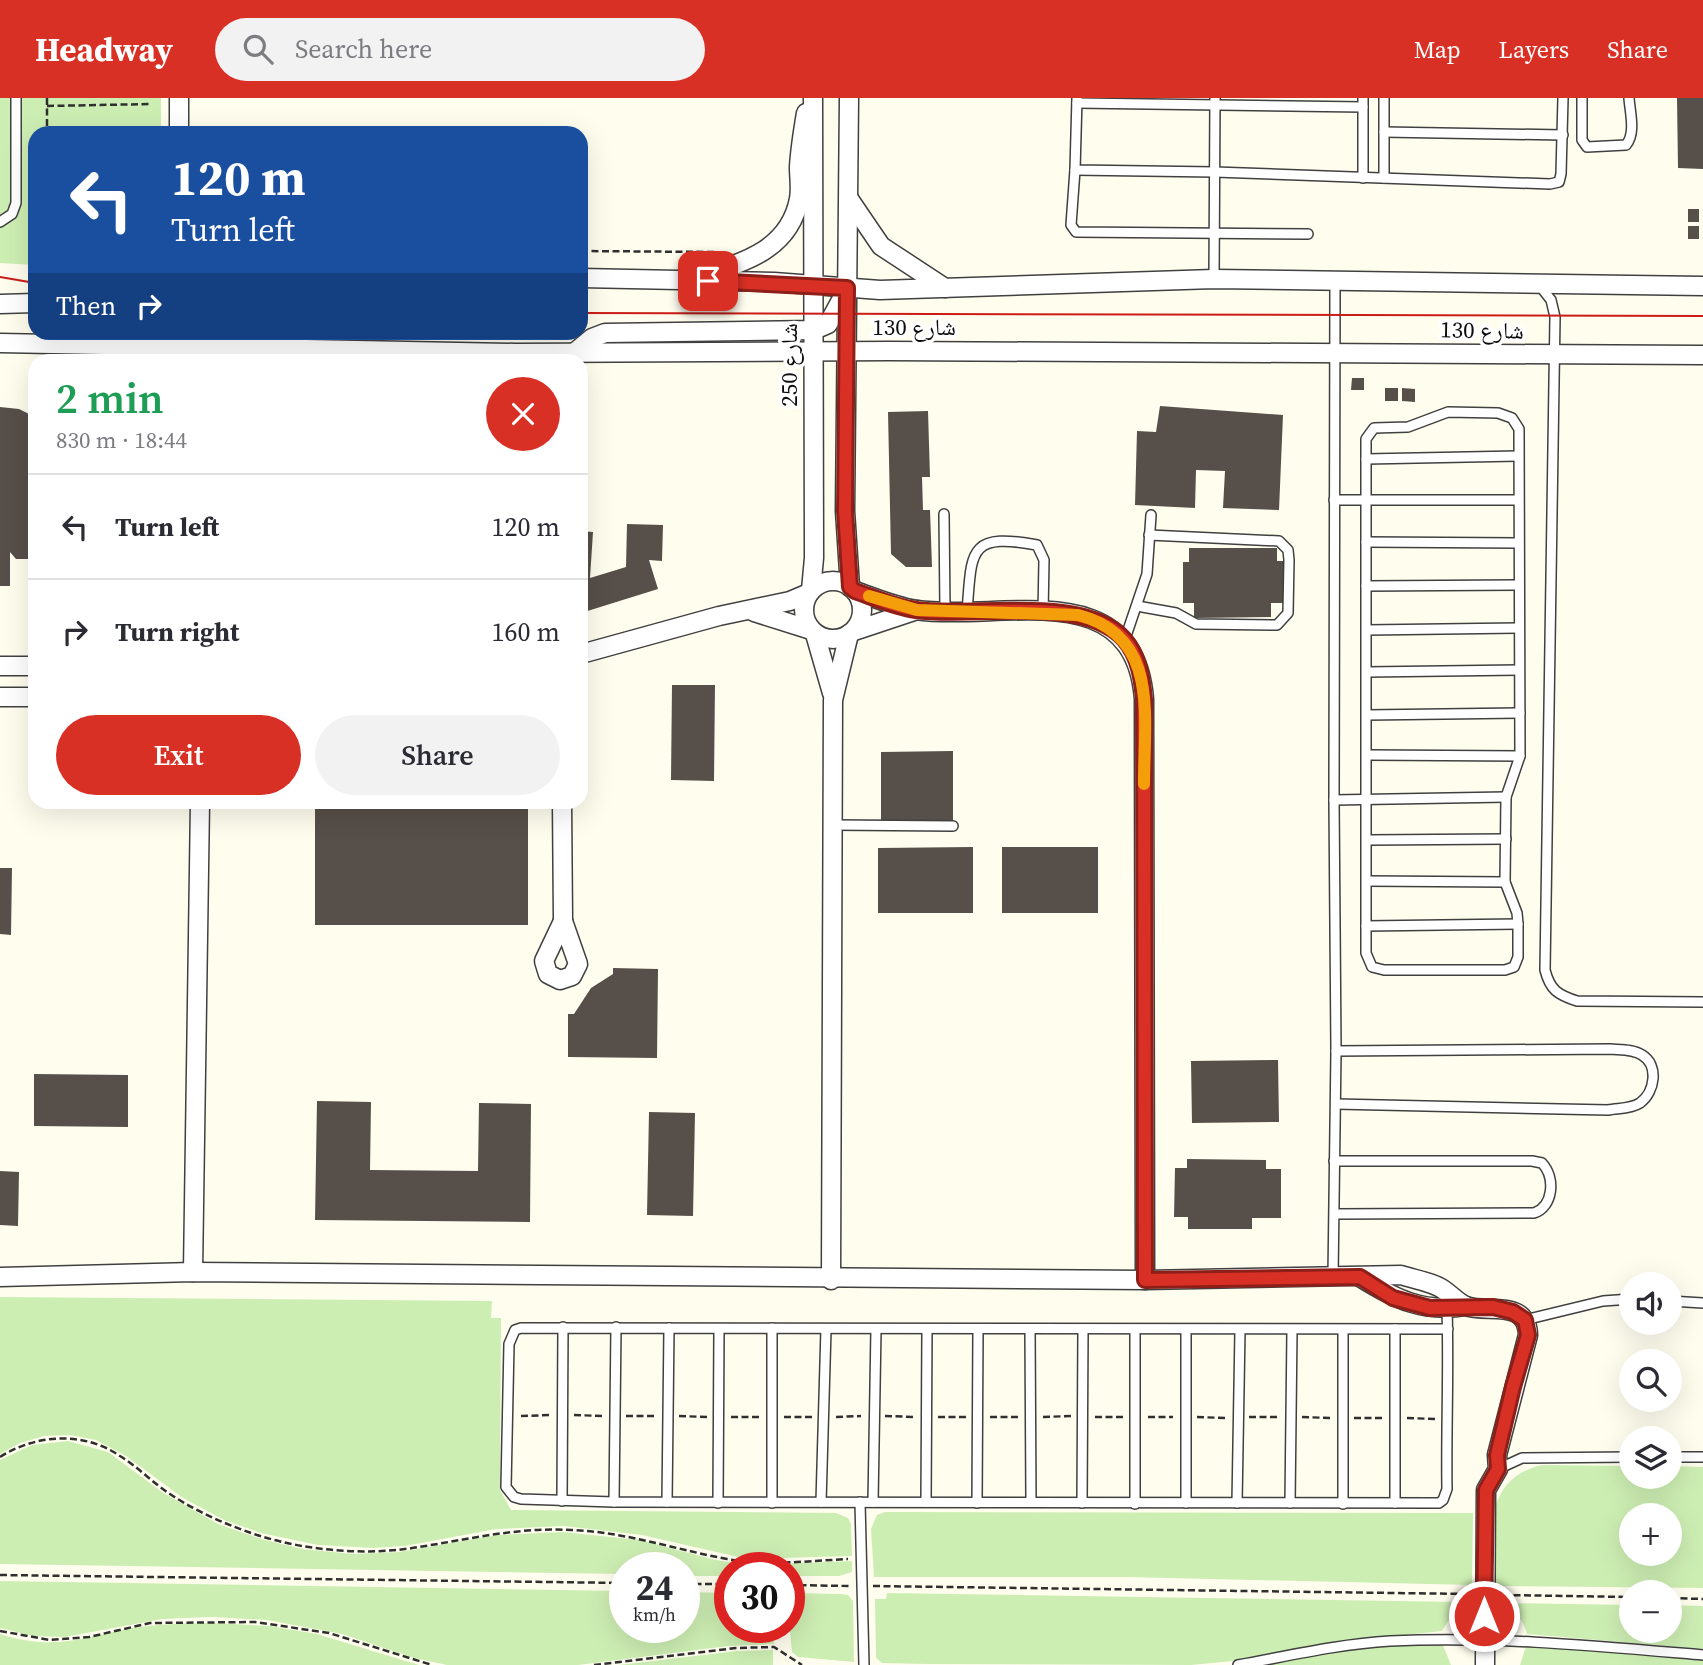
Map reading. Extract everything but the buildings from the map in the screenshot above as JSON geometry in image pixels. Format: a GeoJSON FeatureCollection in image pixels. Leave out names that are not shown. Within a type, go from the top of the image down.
{"type":"FeatureCollection","features":[{"type":"Feature","properties":{"kind":"street"},"geometry":{"type":"LineString","coordinates":[[179,98],[179,126]]}},
{"type":"Feature","properties":{"kind":"street"},"geometry":{"type":"LineString","coordinates":[[686,280],[751,260],[776,242],[789,226],[799,198],[801,137],[811,98]]}},
{"type":"Feature","properties":{"kind":"street","name":"شارع 250"},"geometry":{"type":"LineString","coordinates":[[810,592],[814,558],[811,98]]}},
{"type":"Feature","properties":{"kind":"street"},"geometry":{"type":"LineString","coordinates":[[831,1280],[833,700],[852,632],[860,620],[862,608],[853,589],[846,530],[849,98]]}},
{"type":"Feature","properties":{"kind":"street"},"geometry":{"type":"LineString","coordinates":[[849,199],[881,246],[945,288]]}},
{"type":"Feature","properties":{"kind":"street","name":"شارع 130"},"geometry":{"type":"LineString","coordinates":[[588,278],[847,288],[945,288],[1214,279],[1703,286]]}},
{"type":"Feature","properties":{"kind":"street"},"geometry":{"type":"LineString","coordinates":[[574,353],[592,338],[605,333],[814,330],[828,324],[847,288]]}},
{"type":"Feature","properties":{"kind":"street"},"geometry":{"type":"LineString","coordinates":[[0,304],[28,303]]}},
{"type":"Feature","properties":{"kind":"street","name":"شارع 130"},"geometry":{"type":"LineString","coordinates":[[0,344],[574,353],[1703,355]]}},
{"type":"Feature","properties":{"kind":"street"},"geometry":{"type":"LineString","coordinates":[[152,346],[162,354]]}},
{"type":"Feature","properties":{"kind":"street"},"geometry":{"type":"LineString","coordinates":[[249,354],[258,348]]}},
{"type":"Feature","properties":{"kind":"street"},"geometry":{"type":"LineString","coordinates":[[588,652],[719,616],[750,611],[810,592],[821,583],[833,581],[917,610],[1043,612],[1093,618],[1125,639],[1139,666],[1144,699],[1145,1280]]}},
{"type":"Feature","properties":{"kind":"street"},"geometry":{"type":"LineString","coordinates":[[810,592],[804,613],[813,632],[833,700]]}},
{"type":"Feature","properties":{"kind":"street"},"geometry":{"type":"LineString","coordinates":[[750,611],[792,622],[832,640],[917,610]]}},
{"type":"Feature","properties":{"kind":"street"},"geometry":{"type":"LineString","coordinates":[[0,666],[28,666]]}},
{"type":"Feature","properties":{"kind":"street"},"geometry":{"type":"LineString","coordinates":[[0,696],[28,697]]}},
{"type":"Feature","properties":{"kind":"street"},"geometry":{"type":"LineString","coordinates":[[193,1272],[200,809]]}},
{"type":"Feature","properties":{"kind":"street"},"geometry":{"type":"LineString","coordinates":[[562,809],[563,921]]}},
{"type":"Feature","properties":{"kind":"street"},"geometry":{"type":"LineString","coordinates":[[0,1277],[193,1272],[831,1280],[1145,1280],[1401,1275],[1437,1286],[1466,1306]]}},
{"type":"Feature","properties":{"kind":"street"},"geometry":{"type":"LineString","coordinates":[[1360,1277],[1393,1298],[1447,1309],[1466,1306],[1493,1307],[1513,1312],[1525,1320],[1528,1335],[1497,1455],[1498,1469],[1486,1490],[1485,1665]]}},
{"type":"Feature","properties":{"kind":"lane"},"geometry":{"type":"LineString","coordinates":[[0,222],[12,214],[16,203],[16,98]]}},
{"type":"Feature","properties":{"kind":"lane"},"geometry":{"type":"LineString","coordinates":[[1384,98],[1384,178]]}},
{"type":"Feature","properties":{"kind":"lane"},"geometry":{"type":"LineString","coordinates":[[1075,170],[1215,172],[1550,184],[1559,182],[1563,98]]}},
{"type":"Feature","properties":{"kind":"lane"},"geometry":{"type":"LineString","coordinates":[[1582,98],[1582,140],[1587,146],[1626,145],[1630,141],[1632,131],[1629,98]]}},
{"type":"Feature","properties":{"kind":"lane"},"geometry":{"type":"LineString","coordinates":[[1308,234],[1076,232],[1071,225],[1077,101],[1363,102],[1363,178]]}},
{"type":"Feature","properties":{"kind":"lane"},"geometry":{"type":"LineString","coordinates":[[1214,279],[1215,101]]}},
{"type":"Feature","properties":{"kind":"lane"},"geometry":{"type":"LineString","coordinates":[[1384,132],[1563,135]]}},
{"type":"Feature","properties":{"kind":"lane"},"geometry":{"type":"LineString","coordinates":[[1333,1277],[1336,1104],[1335,280]]}},
{"type":"Feature","properties":{"kind":"lane"},"geometry":{"type":"LineString","coordinates":[[1540,285],[1551,300],[1555,317],[1545,970],[1549,985],[1560,996],[1577,1001],[1703,1002]]}},
{"type":"Feature","properties":{"kind":"lane"},"geometry":{"type":"LineString","coordinates":[[1448,412],[1498,414],[1512,418],[1519,429],[1518,456],[1520,756],[1506,797],[1505,882],[1517,913],[1518,957],[1514,967],[1505,970],[1376,969],[1368,961],[1366,953],[1366,439],[1374,428],[1408,427],[1448,412]]}},
{"type":"Feature","properties":{"kind":"lane"},"geometry":{"type":"LineString","coordinates":[[1366,459],[1518,456]]}},
{"type":"Feature","properties":{"kind":"lane"},"geometry":{"type":"LineString","coordinates":[[1334,500],[1518,500]]}},
{"type":"Feature","properties":{"kind":"lane"},"geometry":{"type":"LineString","coordinates":[[944,514],[945,611]]}},
{"type":"Feature","properties":{"kind":"lane"},"geometry":{"type":"LineString","coordinates":[[1125,639],[1147,574],[1151,515]]}},
{"type":"Feature","properties":{"kind":"lane"},"geometry":{"type":"LineString","coordinates":[[1137,606],[1176,613],[1196,624],[1277,625],[1288,613],[1288,550],[1279,541],[1149,535]]}},
{"type":"Feature","properties":{"kind":"lane"},"geometry":{"type":"LineString","coordinates":[[967,611],[970,568],[975,552],[987,543],[1023,542],[1037,545],[1044,560],[1043,612]]}},
{"type":"Feature","properties":{"kind":"lane"},"geometry":{"type":"LineString","coordinates":[[1366,542],[1518,542]]}},
{"type":"Feature","properties":{"kind":"lane"},"geometry":{"type":"LineString","coordinates":[[1366,586],[1517,585]]}},
{"type":"Feature","properties":{"kind":"lane"},"geometry":{"type":"LineString","coordinates":[[1367,630],[1518,628]]}},
{"type":"Feature","properties":{"kind":"lane"},"geometry":{"type":"LineString","coordinates":[[1367,672],[1520,670]]}},
{"type":"Feature","properties":{"kind":"lane"},"geometry":{"type":"LineString","coordinates":[[1367,715],[1520,713]]}},
{"type":"Feature","properties":{"kind":"lane"},"geometry":{"type":"LineString","coordinates":[[1368,755],[1520,756]]}},
{"type":"Feature","properties":{"kind":"lane"},"geometry":{"type":"LineString","coordinates":[[1334,800],[1506,797]]}},
{"type":"Feature","properties":{"kind":"lane"},"geometry":{"type":"LineString","coordinates":[[833,825],[953,826]]}},
{"type":"Feature","properties":{"kind":"lane"},"geometry":{"type":"LineString","coordinates":[[1367,840],[1506,839]]}},
{"type":"Feature","properties":{"kind":"lane"},"geometry":{"type":"LineString","coordinates":[[1367,881],[1505,882]]}},
{"type":"Feature","properties":{"kind":"lane"},"geometry":{"type":"LineString","coordinates":[[1366,926],[1518,924]]}},
{"type":"Feature","properties":{"kind":"lane"},"geometry":{"type":"LineString","coordinates":[[1336,1051],[1610,1049],[1643,1055],[1650,1063],[1654,1077],[1650,1091],[1641,1102],[1608,1110],[1336,1104]]}},
{"type":"Feature","properties":{"kind":"lane"},"geometry":{"type":"LineString","coordinates":[[1334,1161],[1532,1161],[1542,1163],[1549,1174],[1549,1200],[1544,1210],[1534,1213],[1335,1213]]}},
{"type":"Feature","properties":{"kind":"lane"},"geometry":{"type":"LineString","coordinates":[[1525,1320],[1602,1301],[1619,1300]]}},
{"type":"Feature","properties":{"kind":"lane"},"geometry":{"type":"LineString","coordinates":[[1682,1302],[1703,1303]]}},
{"type":"Feature","properties":{"kind":"lane"},"geometry":{"type":"LineString","coordinates":[[1447,1309],[1448,1329],[1445,1496],[1439,1503],[614,1502],[514,1497],[506,1487],[510,1338],[521,1328],[1448,1329]]}},
{"type":"Feature","properties":{"kind":"lane"},"geometry":{"type":"LineString","coordinates":[[562,1501],[563,1327]]}},
{"type":"Feature","properties":{"kind":"lane"},"geometry":{"type":"LineString","coordinates":[[614,1502],[615,1327]]}},
{"type":"Feature","properties":{"kind":"lane"},"geometry":{"type":"LineString","coordinates":[[667,1502],[669,1328]]}},
{"type":"Feature","properties":{"kind":"lane"},"geometry":{"type":"LineString","coordinates":[[772,1328],[772,1503]]}},
{"type":"Feature","properties":{"kind":"lane"},"geometry":{"type":"LineString","coordinates":[[718,1503],[719,1329]]}},
{"type":"Feature","properties":{"kind":"lane"},"geometry":{"type":"LineString","coordinates":[[821,1502],[825,1329]]}},
{"type":"Feature","properties":{"kind":"lane"},"geometry":{"type":"LineString","coordinates":[[873,1502],[876,1329]]}},
{"type":"Feature","properties":{"kind":"lane"},"geometry":{"type":"LineString","coordinates":[[926,1502],[927,1329]]}},
{"type":"Feature","properties":{"kind":"lane"},"geometry":{"type":"LineString","coordinates":[[977,1503],[978,1329]]}},
{"type":"Feature","properties":{"kind":"lane"},"geometry":{"type":"LineString","coordinates":[[1030,1329],[1031,1502]]}},
{"type":"Feature","properties":{"kind":"lane"},"geometry":{"type":"LineString","coordinates":[[1082,1503],[1083,1329]]}},
{"type":"Feature","properties":{"kind":"lane"},"geometry":{"type":"LineString","coordinates":[[1135,1329],[1135,1504]]}},
{"type":"Feature","properties":{"kind":"lane"},"geometry":{"type":"LineString","coordinates":[[1186,1329],[1186,1503]]}},
{"type":"Feature","properties":{"kind":"lane"},"geometry":{"type":"LineString","coordinates":[[1395,1329],[1395,1503]]}},
{"type":"Feature","properties":{"kind":"lane"},"geometry":{"type":"LineString","coordinates":[[1237,1503],[1240,1330]]}},
{"type":"Feature","properties":{"kind":"lane"},"geometry":{"type":"LineString","coordinates":[[1290,1503],[1292,1330]]}},
{"type":"Feature","properties":{"kind":"lane"},"geometry":{"type":"LineString","coordinates":[[1343,1330],[1343,1504]]}},
{"type":"Feature","properties":{"kind":"lane"},"geometry":{"type":"LineString","coordinates":[[1498,1469],[1512,1461],[1538,1457],[1619,1457]]}},
{"type":"Feature","properties":{"kind":"lane"},"geometry":{"type":"LineString","coordinates":[[1682,1457],[1703,1457]]}},
{"type":"Feature","properties":{"kind":"lane"},"geometry":{"type":"LineString","coordinates":[[860,1502],[864,1665]]}},
{"type":"Feature","properties":{"kind":"lane"},"geometry":{"type":"LineString","coordinates":[[1238,1665],[1387,1641],[1485,1638],[1600,1644],[1703,1655]]}},
{"type":"Feature","properties":{"kind":"path"},"geometry":{"type":"LineString","coordinates":[[47,98],[47,126]]}},
{"type":"Feature","properties":{"kind":"path"},"geometry":{"type":"LineString","coordinates":[[47,106],[151,104]]}},
{"type":"Feature","properties":{"kind":"path"},"geometry":{"type":"LineString","coordinates":[[588,251],[719,252]]}},
{"type":"Feature","properties":{"kind":"path"},"geometry":{"type":"LineString","coordinates":[[0,1457],[33,1442],[50,1439],[82,1440],[120,1455],[171,1494],[216,1519],[281,1542],[328,1550],[390,1550],[497,1533],[568,1530],[625,1535],[746,1562],[862,1558]]}},
{"type":"Feature","properties":{"kind":"path"},"geometry":{"type":"LineString","coordinates":[[0,1575],[609,1583]]}},
{"type":"Feature","properties":{"kind":"path"},"geometry":{"type":"LineString","coordinates":[[805,1585],[1619,1597]]}},
{"type":"Feature","properties":{"kind":"path"},"geometry":{"type":"LineString","coordinates":[[1682,1598],[1703,1599]]}},
{"type":"Feature","properties":{"kind":"path"},"geometry":{"type":"LineString","coordinates":[[0,1631],[50,1640],[89,1637],[150,1623],[254,1622],[329,1633],[432,1665]]}},
{"type":"Feature","properties":{"kind":"path"},"geometry":{"type":"LineString","coordinates":[[594,1665],[764,1647],[774,1647],[802,1665]]}},
{"type":"Feature","properties":{"kind":"green space"},"geometry":{"type":"Polygon","coordinates":[[[0,98],[161,98],[161,126],[28,126],[28,265],[0,263],[0,98]]]}},
{"type":"Feature","properties":{"kind":"green space"},"geometry":{"type":"Polygon","coordinates":[[[0,1297],[492,1301],[491,1318],[501,1318],[500,1490],[511,1510],[836,1513],[848,1518],[851,1524],[852,1556],[805,1557],[805,1552],[716,1552],[642,1535],[564,1526],[496,1529],[405,1546],[373,1548],[318,1545],[261,1533],[224,1520],[183,1498],[126,1456],[96,1440],[70,1435],[44,1436],[20,1443],[0,1454],[0,1297]]]}},
{"type":"Feature","properties":{"kind":"green space"},"geometry":{"type":"Polygon","coordinates":[[[68,1441],[108,1452],[162,1492],[218,1524],[261,1539],[303,1549],[353,1554],[399,1552],[497,1535],[562,1532],[640,1540],[686,1552],[609,1552],[609,1574],[0,1564],[0,1460],[32,1445],[68,1441]]]}},
{"type":"Feature","properties":{"kind":"green space"},"geometry":{"type":"Polygon","coordinates":[[[1542,1465],[1619,1466],[1619,1489],[1682,1489],[1682,1466],[1703,1467],[1703,1588],[1682,1588],[1682,1580],[1619,1580],[1619,1587],[1496,1586],[1495,1508],[1502,1492],[1518,1475],[1542,1465]]]}},
{"type":"Feature","properties":{"kind":"green space"},"geometry":{"type":"Polygon","coordinates":[[[885,1512],[1473,1513],[1472,1585],[1126,1577],[874,1577],[871,1529],[877,1515],[885,1512]]]}},
{"type":"Feature","properties":{"kind":"green space"},"geometry":{"type":"Polygon","coordinates":[[[700,1556],[714,1559],[714,1576],[700,1576],[700,1556]]]}},
{"type":"Feature","properties":{"kind":"green space"},"geometry":{"type":"Polygon","coordinates":[[[852,1561],[852,1572],[839,1576],[805,1576],[805,1563],[852,1561]]]}},
{"type":"Feature","properties":{"kind":"green space"},"geometry":{"type":"Polygon","coordinates":[[[0,1581],[609,1591],[609,1643],[700,1643],[700,1592],[714,1593],[714,1643],[774,1643],[728,1646],[578,1665],[447,1665],[414,1658],[342,1634],[267,1620],[212,1617],[162,1619],[65,1637],[33,1636],[0,1628],[0,1581]]]}},
{"type":"Feature","properties":{"kind":"green space"},"geometry":{"type":"Polygon","coordinates":[[[805,1593],[848,1595],[853,1601],[854,1662],[798,1657],[792,1652],[791,1643],[805,1643],[805,1593]]]}},
{"type":"Feature","properties":{"kind":"green space"},"geometry":{"type":"Polygon","coordinates":[[[887,1593],[1462,1602],[1473,1607],[1454,1611],[1442,1631],[1332,1643],[1233,1661],[1191,1665],[882,1663],[876,1658],[875,1599],[886,1599],[887,1593]]]}},
{"type":"Feature","properties":{"kind":"green space"},"geometry":{"type":"Polygon","coordinates":[[[1501,1603],[1619,1605],[1619,1642],[1527,1634],[1517,1616],[1497,1609],[1501,1603]]]}},
{"type":"Feature","properties":{"kind":"green space"},"geometry":{"type":"Polygon","coordinates":[[[1682,1605],[1703,1606],[1703,1649],[1633,1643],[1682,1643],[1682,1605]]]}},
{"type":"Feature","properties":{"kind":"green space"},"geometry":{"type":"Polygon","coordinates":[[[213,1623],[270,1626],[317,1634],[419,1665],[0,1665],[0,1634],[36,1642],[52,1642],[82,1639],[132,1628],[213,1623]]]}},
{"type":"Feature","properties":{"kind":"green space"},"geometry":{"type":"Polygon","coordinates":[[[1442,1643],[1451,1665],[1265,1665],[1354,1649],[1442,1643]]]}},
{"type":"Feature","properties":{"kind":"green space"},"geometry":{"type":"Polygon","coordinates":[[[1527,1643],[1703,1660],[1703,1665],[1520,1665],[1527,1643]]]}},
{"type":"Feature","properties":{"kind":"green space"},"geometry":{"type":"Polygon","coordinates":[[[773,1650],[773,1665],[619,1665],[737,1651],[773,1650]]]}},
{"type":"Feature","properties":{"kind":"tram line"},"geometry":{"type":"LineString","coordinates":[[0,277],[28,282]]}},
{"type":"Feature","properties":{"kind":"tram line"},"geometry":{"type":"LineString","coordinates":[[588,313],[1703,316]]}},
{"type":"Feature","properties":{"kind":"slow traffic"},"geometry":{"type":"LineString","coordinates":[[869,596],[917,610],[1078,615],[1104,623],[1125,639],[1139,666],[1144,699],[1144,784]]}},
{"type":"Feature","properties":{"kind":"route"},"geometry":{"type":"LineString","coordinates":[[708,281],[774,282],[847,288],[845,511],[850,587],[877,599],[917,610],[1043,612],[1093,618],[1125,639],[1133,652],[1139,666],[1144,699],[1145,1280],[1360,1277],[1393,1298],[1430,1308],[1493,1307],[1513,1312],[1525,1320],[1528,1335],[1497,1455],[1498,1469],[1486,1490],[1484,1616]]}}]}
